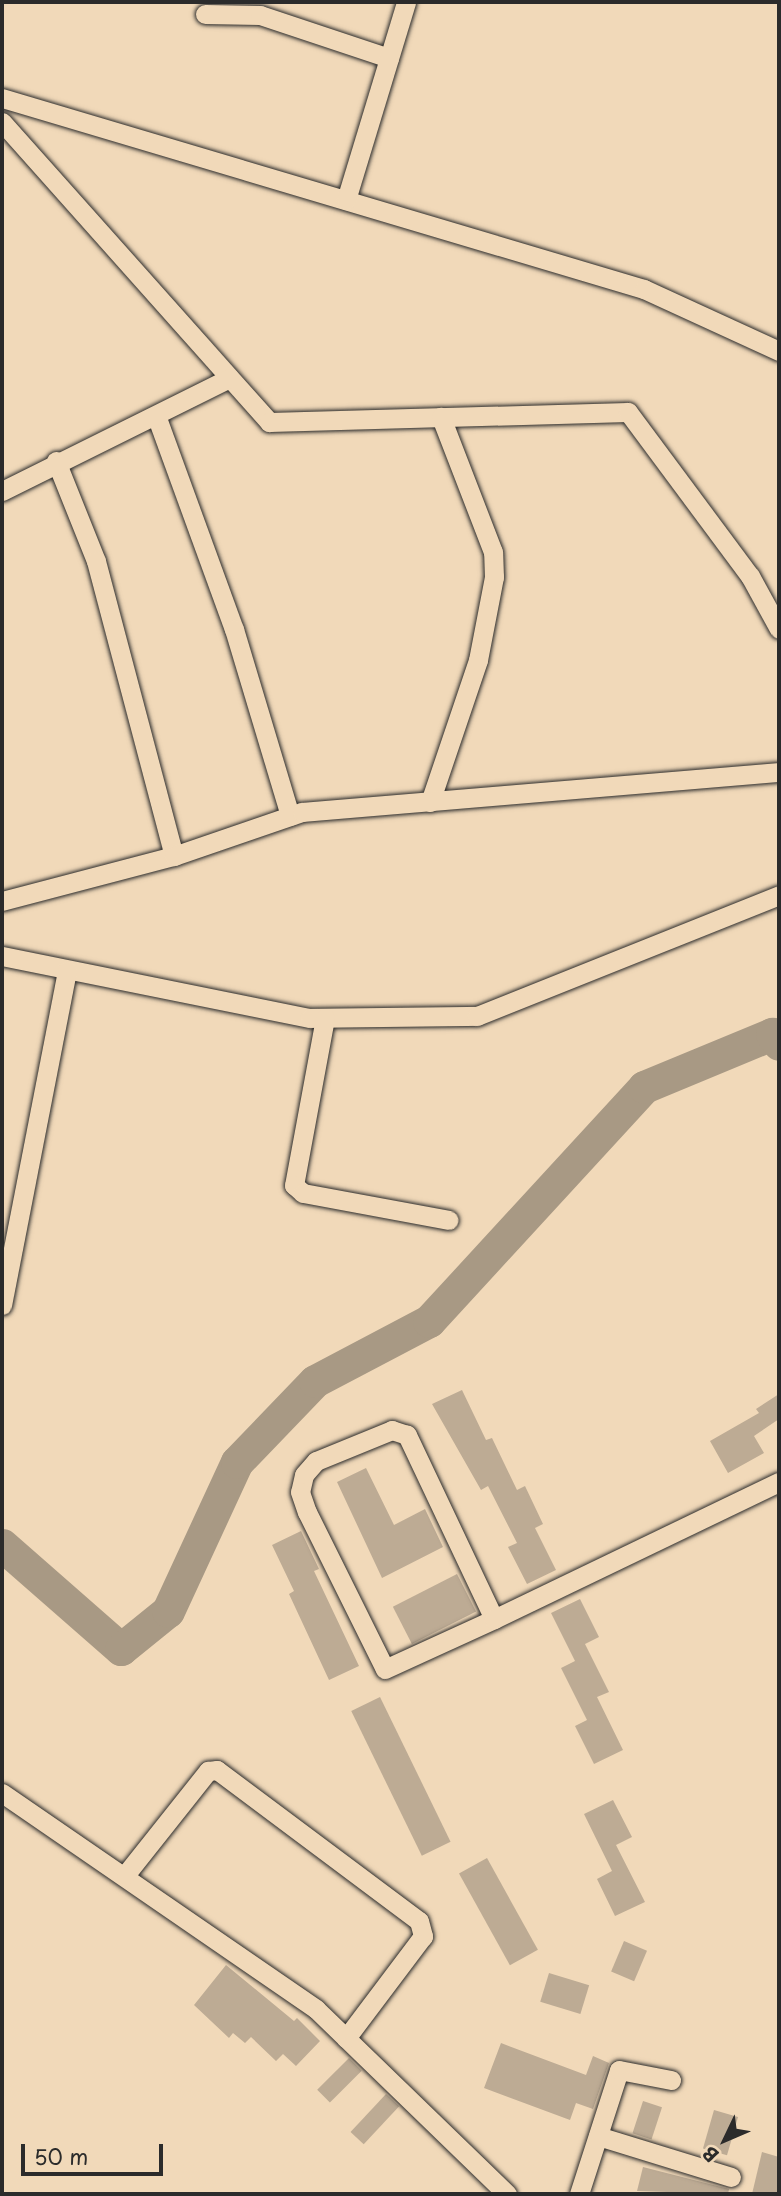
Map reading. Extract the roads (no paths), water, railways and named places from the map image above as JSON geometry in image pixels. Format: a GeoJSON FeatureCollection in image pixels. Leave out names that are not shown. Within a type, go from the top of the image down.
{"type":"FeatureCollection","features":[{"type":"Feature","properties":{"kind":"street"},"geometry":{"type":"LineString","coordinates":[[346,201],[405,2]]}},
{"type":"Feature","properties":{"kind":"street"},"geometry":{"type":"LineString","coordinates":[[205,14],[260,15],[389,58]]}},
{"type":"Feature","properties":{"kind":"street"},"geometry":{"type":"LineString","coordinates":[[2,98],[644,289],[779,351]]}},
{"type":"Feature","properties":{"kind":"street"},"geometry":{"type":"LineString","coordinates":[[2,122],[269,422],[628,412],[750,576],[779,629]]}},
{"type":"Feature","properties":{"kind":"street"},"geometry":{"type":"LineString","coordinates":[[2,491],[56,461],[157,418],[230,378]]}},
{"type":"Feature","properties":{"kind":"street"},"geometry":{"type":"LineString","coordinates":[[430,802],[478,660],[494,577],[492,552],[441,417]]}},
{"type":"Feature","properties":{"kind":"street"},"geometry":{"type":"LineString","coordinates":[[157,418],[234,629],[290,816]]}},
{"type":"Feature","properties":{"kind":"street"},"geometry":{"type":"LineString","coordinates":[[56,461],[96,561],[174,856]]}},
{"type":"Feature","properties":{"kind":"street"},"geometry":{"type":"LineString","coordinates":[[2,901],[174,856],[290,816],[779,772]]}},
{"type":"Feature","properties":{"kind":"street"},"geometry":{"type":"LineString","coordinates":[[2,956],[325,1018],[477,1016],[779,895]]}},
{"type":"Feature","properties":{"kind":"street"},"geometry":{"type":"LineString","coordinates":[[2,1305],[67,970]]}},
{"type":"Feature","properties":{"kind":"street"},"geometry":{"type":"LineString","coordinates":[[325,1018],[294,1185],[303,1193],[449,1220]]}},
{"type":"Feature","properties":{"kind":"street"},"geometry":{"type":"LineString","coordinates":[[494,1619],[407,1435],[392,1430],[316,1461],[304,1475],[300,1492],[307,1512],[385,1668],[494,1619],[779,1482]]}},
{"type":"Feature","properties":{"kind":"street"},"geometry":{"type":"LineString","coordinates":[[125,1874],[208,1771],[217,1770],[419,1920],[423,1936],[346,2038]]}},
{"type":"Feature","properties":{"kind":"street"},"geometry":{"type":"LineString","coordinates":[[2,1793],[125,1874],[316,2009],[507,2194]]}},
{"type":"Feature","properties":{"kind":"street"},"geometry":{"type":"LineString","coordinates":[[579,2194],[619,2070],[624,2067],[671,2080]]}},
{"type":"Feature","properties":{"kind":"street"},"geometry":{"type":"LineString","coordinates":[[598,2136],[731,2177]]}},
{"type":"Feature","properties":{"kind":"waterway"},"geometry":{"type":"LineString","coordinates":[[2,1545],[121,1649],[168,1611],[237,1462],[315,1381],[429,1321],[644,1087],[772,1034],[779,1044]]}}]}
